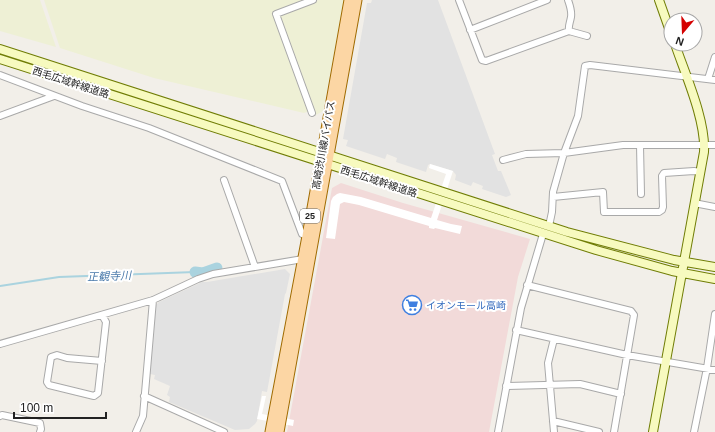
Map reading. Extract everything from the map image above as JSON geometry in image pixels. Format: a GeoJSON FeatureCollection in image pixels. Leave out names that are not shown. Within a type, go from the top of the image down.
{"type":"FeatureCollection","features":[{"type":"Feature","properties":{"kind":"main road","name":"高崎渋川線バイパス"},"geometry":{"type":"LineString","coordinates":[[326,154],[349,0]]}},
{"type":"Feature","properties":{"kind":"main road","name":"高崎渋川線バイパス"},"geometry":{"type":"LineString","coordinates":[[279,432],[324,164],[357,0]]}},
{"type":"Feature","properties":{"kind":"main road","name":"高崎渋川線バイパス"},"geometry":{"type":"LineString","coordinates":[[270,432],[307,236],[324,164]]}},
{"type":"Feature","properties":{"kind":"street"},"geometry":{"type":"LineString","coordinates":[[312,113],[276,14],[313,0]]}},
{"type":"Feature","properties":{"kind":"street"},"geometry":{"type":"LineString","coordinates":[[459,0],[482,60],[486,62],[569,31],[587,36]]}},
{"type":"Feature","properties":{"kind":"street"},"geometry":{"type":"LineString","coordinates":[[470,30],[547,0]]}},
{"type":"Feature","properties":{"kind":"street"},"geometry":{"type":"LineString","coordinates":[[568,0],[571,10],[571,17],[568,27],[569,31]]}},
{"type":"Feature","properties":{"kind":"street"},"geometry":{"type":"LineString","coordinates":[[659,0],[663,12]]}},
{"type":"Feature","properties":{"kind":"street","name":"西毛広域幹線道路"},"geometry":{"type":"LineString","coordinates":[[0,49],[549,226],[635,250],[684,262],[715,267]]}},
{"type":"Feature","properties":{"kind":"street"},"geometry":{"type":"LineString","coordinates":[[653,432],[705,146],[696,105],[678,52]]}},
{"type":"Feature","properties":{"kind":"street"},"geometry":{"type":"LineString","coordinates":[[708,79],[715,57]]}},
{"type":"Feature","properties":{"kind":"street","name":"西毛広域幹線道路"},"geometry":{"type":"LineString","coordinates":[[0,59],[543,234],[603,252],[715,279]]}},
{"type":"Feature","properties":{"kind":"street"},"geometry":{"type":"LineString","coordinates":[[549,226],[553,197],[564,153],[578,116],[585,66],[587,65],[687,78],[715,80]]}},
{"type":"Feature","properties":{"kind":"street"},"geometry":{"type":"LineString","coordinates":[[0,75],[54,96],[149,128],[282,181],[302,234],[307,236]]}},
{"type":"Feature","properties":{"kind":"street"},"geometry":{"type":"LineString","coordinates":[[0,116],[54,96]]}},
{"type":"Feature","properties":{"kind":"street"},"geometry":{"type":"LineString","coordinates":[[503,160],[526,154],[564,153],[623,145],[715,145]]}},
{"type":"Feature","properties":{"kind":"street"},"geometry":{"type":"LineString","coordinates":[[640,145],[641,194]]}},
{"type":"Feature","properties":{"kind":"street"},"geometry":{"type":"LineString","coordinates":[[553,197],[603,192],[604,212],[659,212],[662,210],[662,176],[664,173],[687,171],[700,172]]}},
{"type":"Feature","properties":{"kind":"street"},"geometry":{"type":"LineString","coordinates":[[224,180],[255,267]]}},
{"type":"Feature","properties":{"kind":"street"},"geometry":{"type":"LineString","coordinates":[[694,203],[715,207]]}},
{"type":"Feature","properties":{"kind":"street"},"geometry":{"type":"LineString","coordinates":[[498,432],[521,308],[543,234]]}},
{"type":"Feature","properties":{"kind":"street"},"geometry":{"type":"LineString","coordinates":[[0,344],[153,300],[198,279],[213,274],[303,259]]}},
{"type":"Feature","properties":{"kind":"street"},"geometry":{"type":"LineString","coordinates":[[527,285],[631,311],[634,315],[614,432]]}},
{"type":"Feature","properties":{"kind":"street"},"geometry":{"type":"LineString","coordinates":[[136,432],[143,416],[153,300]]}},
{"type":"Feature","properties":{"kind":"street"},"geometry":{"type":"LineString","coordinates":[[694,432],[707,368],[715,314]]}},
{"type":"Feature","properties":{"kind":"street"},"geometry":{"type":"LineString","coordinates":[[102,315],[106,322],[102,361],[98,393],[94,396],[49,385],[47,382],[51,357],[57,355],[67,358],[102,361]]}},
{"type":"Feature","properties":{"kind":"street"},"geometry":{"type":"LineString","coordinates":[[516,330],[627,355],[715,370]]}},
{"type":"Feature","properties":{"kind":"street"},"geometry":{"type":"LineString","coordinates":[[554,339],[548,363],[554,432]]}},
{"type":"Feature","properties":{"kind":"street"},"geometry":{"type":"LineString","coordinates":[[506,386],[580,384],[621,394]]}},
{"type":"Feature","properties":{"kind":"street"},"geometry":{"type":"LineString","coordinates":[[144,396],[224,432]]}},
{"type":"Feature","properties":{"kind":"street"},"geometry":{"type":"LineString","coordinates":[[0,416],[2,415],[40,423],[40,432]]}},
{"type":"Feature","properties":{"kind":"street"},"geometry":{"type":"LineString","coordinates":[[553,422],[599,432]]}},
{"type":"Feature","properties":{"kind":"shaded area"},"geometry":{"type":"Polygon","coordinates":[[[372,0],[438,0],[495,154],[492,155],[498,171],[501,171],[511,195],[506,197],[482,189],[483,186],[473,182],[471,186],[455,180],[456,175],[453,171],[430,164],[428,165],[426,172],[396,162],[397,158],[387,154],[385,159],[346,146],[348,140],[343,139],[367,3],[371,3],[372,0]]]}},
{"type":"Feature","properties":{"kind":"shaded area","name":"イオンモール高崎"},"geometry":{"type":"Polygon","coordinates":[[[341,183],[403,203],[530,239],[518,277],[489,432],[287,432],[332,188],[341,183]]]}},
{"type":"Feature","properties":{"kind":"shaded area"},"geometry":{"type":"Polygon","coordinates":[[[285,269],[290,274],[267,392],[262,391],[257,421],[255,424],[249,429],[235,430],[169,402],[170,397],[167,395],[170,386],[154,379],[155,375],[150,374],[155,306],[159,302],[202,282],[285,269]]]}},
{"type":"Feature","properties":{"kind":"green space"},"geometry":{"type":"Polygon","coordinates":[[[0,0],[40,0],[56,47],[0,31],[0,0]]]}},
{"type":"Feature","properties":{"kind":"green space"},"geometry":{"type":"Polygon","coordinates":[[[44,0],[307,0],[273,12],[309,111],[304,113],[154,78],[60,48],[44,0]]]}},
{"type":"Feature","properties":{"kind":"green space"},"geometry":{"type":"Polygon","coordinates":[[[319,0],[344,0],[323,111],[314,116],[279,15],[319,0]]]}},
{"type":"Feature","properties":{"kind":"pier"},"geometry":{"type":"Polygon","coordinates":[[[430,164],[453,171],[437,220],[462,226],[460,234],[429,228],[429,226],[344,202],[340,204],[335,239],[326,238],[331,201],[333,197],[340,193],[361,197],[431,218],[446,174],[429,168],[430,164]]]}},
{"type":"Feature","properties":{"kind":"pier"},"geometry":{"type":"Polygon","coordinates":[[[262,396],[266,396],[262,414],[294,420],[293,426],[257,419],[262,396]]]}},
{"type":"Feature","properties":{"kind":"waterway","name":"正観寺川"},"geometry":{"type":"LineString","coordinates":[[195,272],[203,273],[217,268]]}},
{"type":"Feature","properties":{"kind":"waterway","name":"正観寺川"},"geometry":{"type":"LineString","coordinates":[[0,286],[59,277],[195,272]]}},
{"type":"Feature","properties":{"kind":"place","name":"イオンモール高崎"},"geometry":{"type":"Point","coordinates":[412,305]}}]}
